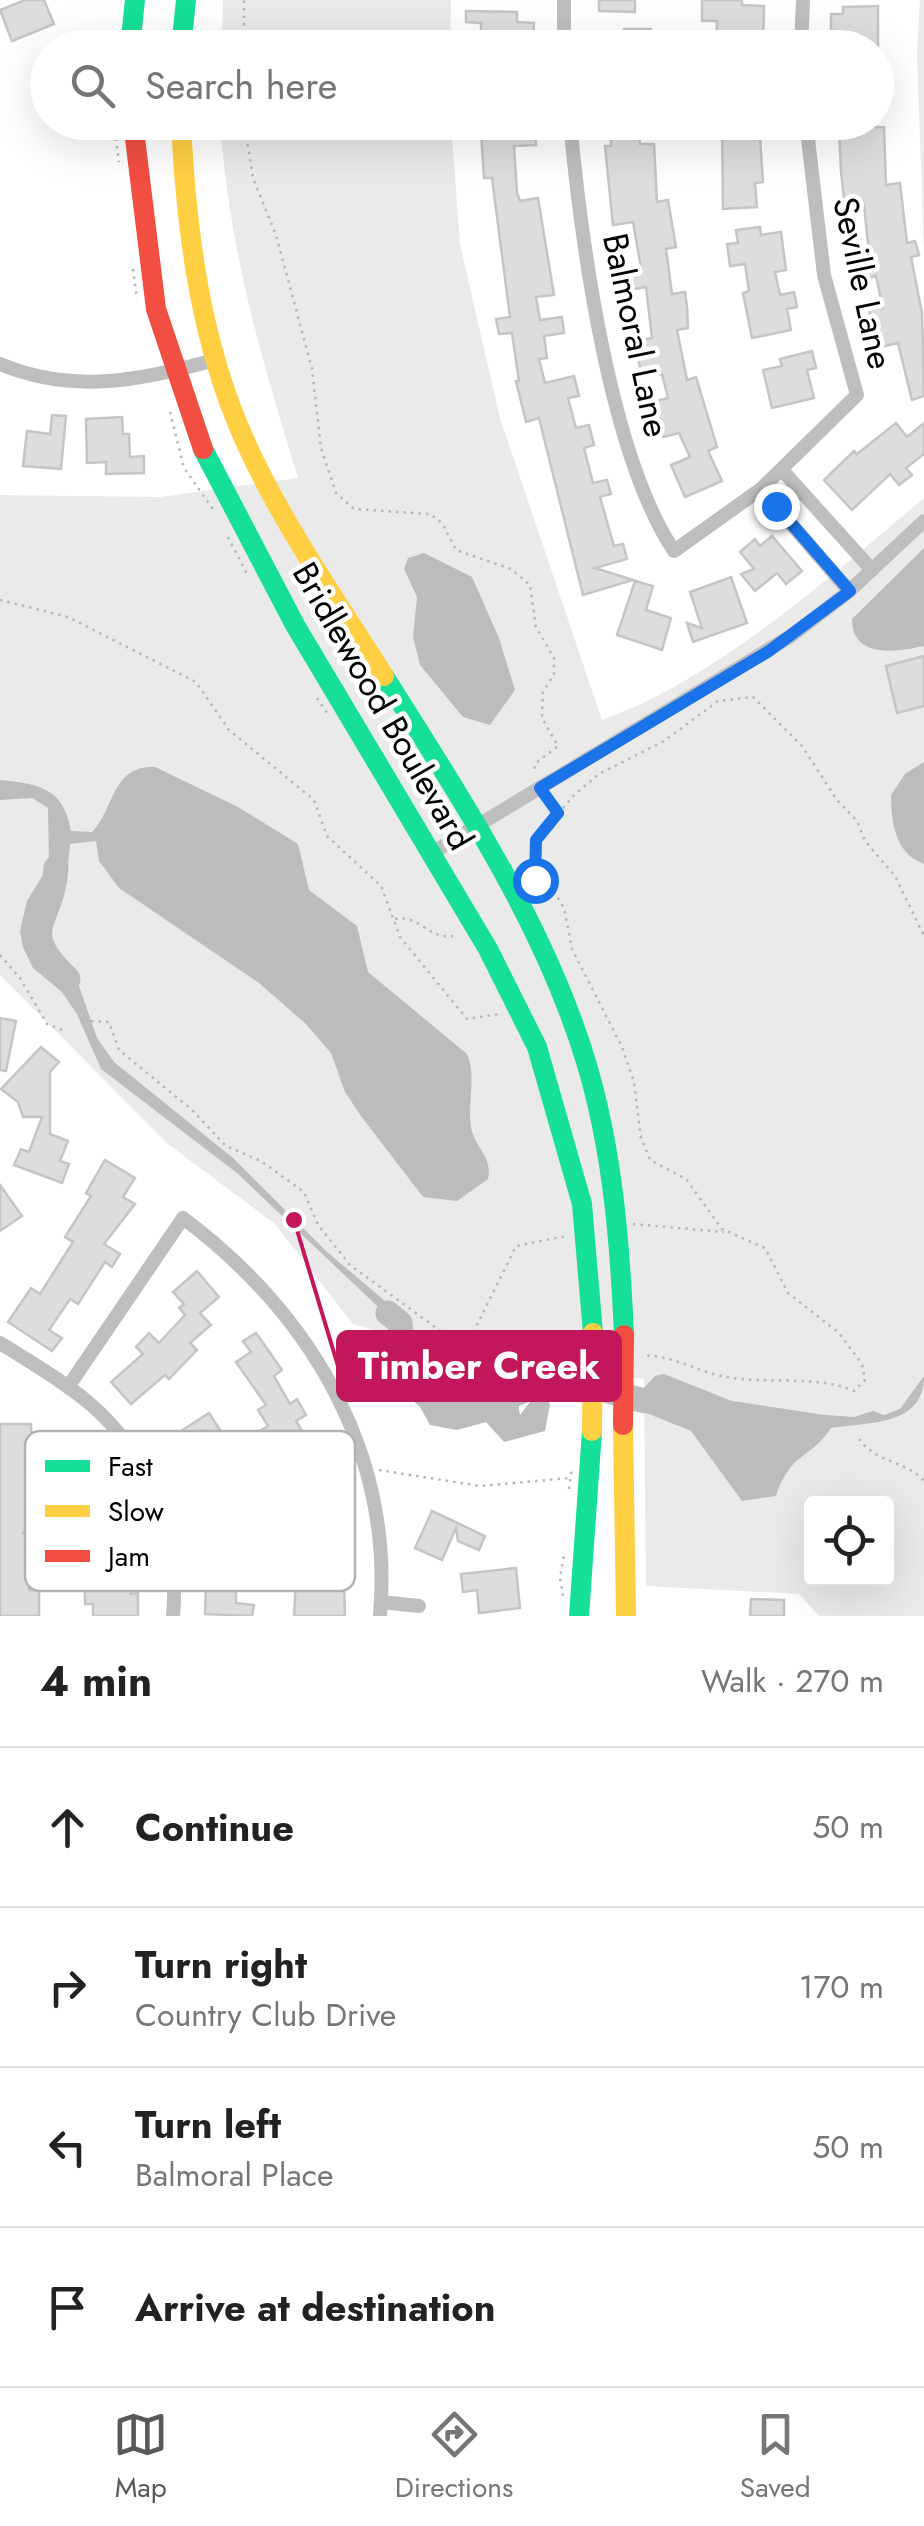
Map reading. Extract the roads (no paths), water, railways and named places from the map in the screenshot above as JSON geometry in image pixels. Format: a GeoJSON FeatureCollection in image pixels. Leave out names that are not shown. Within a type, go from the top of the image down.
{"type":"FeatureCollection","features":[{"type":"Feature","properties":{"kind":"main road"},"geometry":{"type":"LineString","coordinates":[[132,30],[135,0]]}},
{"type":"Feature","properties":{"kind":"main road"},"geometry":{"type":"LineString","coordinates":[[183,30],[186,0]]}},
{"type":"Feature","properties":{"kind":"main road","name":"Bridlewood Boulevard"},"geometry":{"type":"LineString","coordinates":[[135,140],[156,309],[173,372],[198,440],[295,625],[504,977],[553,1091],[582,1204],[593,1333],[592,1431],[579,1616]]}},
{"type":"Feature","properties":{"kind":"main road","name":"Bridlewood Boulevard"},"geometry":{"type":"LineString","coordinates":[[183,140],[194,249],[218,360],[239,427],[474,827],[557,981],[594,1089],[618,1211],[624,1335],[626,1616]]}},
{"type":"Feature","properties":{"kind":"street"},"geometry":{"type":"LineString","coordinates":[[564,0],[564,30]]}},
{"type":"Feature","properties":{"kind":"street"},"geometry":{"type":"LineString","coordinates":[[802,30],[803,0]]}},
{"type":"Feature","properties":{"kind":"street","name":"Balmoral Lane"},"geometry":{"type":"LineString","coordinates":[[572,140],[576,193],[606,353],[636,470],[658,528],[674,550]]}},
{"type":"Feature","properties":{"kind":"street","name":"Seville Lane"},"geometry":{"type":"LineString","coordinates":[[674,550],[761,489],[856,396],[824,275],[808,140]]}},
{"type":"Feature","properties":{"kind":"street"},"geometry":{"type":"LineString","coordinates":[[0,364],[22,373],[101,384],[133,382],[218,360]]}},
{"type":"Feature","properties":{"kind":"street"},"geometry":{"type":"LineString","coordinates":[[782,470],[872,570]]}},
{"type":"Feature","properties":{"kind":"street"},"geometry":{"type":"LineString","coordinates":[[761,489],[850,591]]}},
{"type":"Feature","properties":{"kind":"street"},"geometry":{"type":"LineString","coordinates":[[432,853],[769,651],[850,591],[924,521]]}},
{"type":"Feature","properties":{"kind":"street"},"geometry":{"type":"LineString","coordinates":[[68,1387],[184,1218],[247,1271],[306,1339],[346,1409],[354,1431]]}},
{"type":"Feature","properties":{"kind":"street"},"geometry":{"type":"LineString","coordinates":[[0,1343],[68,1387],[118,1431]]}},
{"type":"Feature","properties":{"kind":"street"},"geometry":{"type":"LineString","coordinates":[[355,1435],[368,1472],[378,1524],[380,1609],[418,1606]]}},
{"type":"Feature","properties":{"kind":"street"},"geometry":{"type":"LineString","coordinates":[[173,1591],[173,1616]]}},
{"type":"Feature","properties":{"kind":"waterway"},"geometry":{"type":"LineString","coordinates":[[56,868],[40,936],[52,962],[68,979]]}},
{"type":"Feature","properties":{"kind":"waterway"},"geometry":{"type":"LineString","coordinates":[[388,1313],[400,1323],[403,1354],[433,1394],[507,1397],[549,1375],[641,1400],[674,1404]]}},
{"type":"Feature","properties":{"kind":"place","name":"Timber Creek"},"geometry":{"type":"Point","coordinates":[294,1220]}}]}
